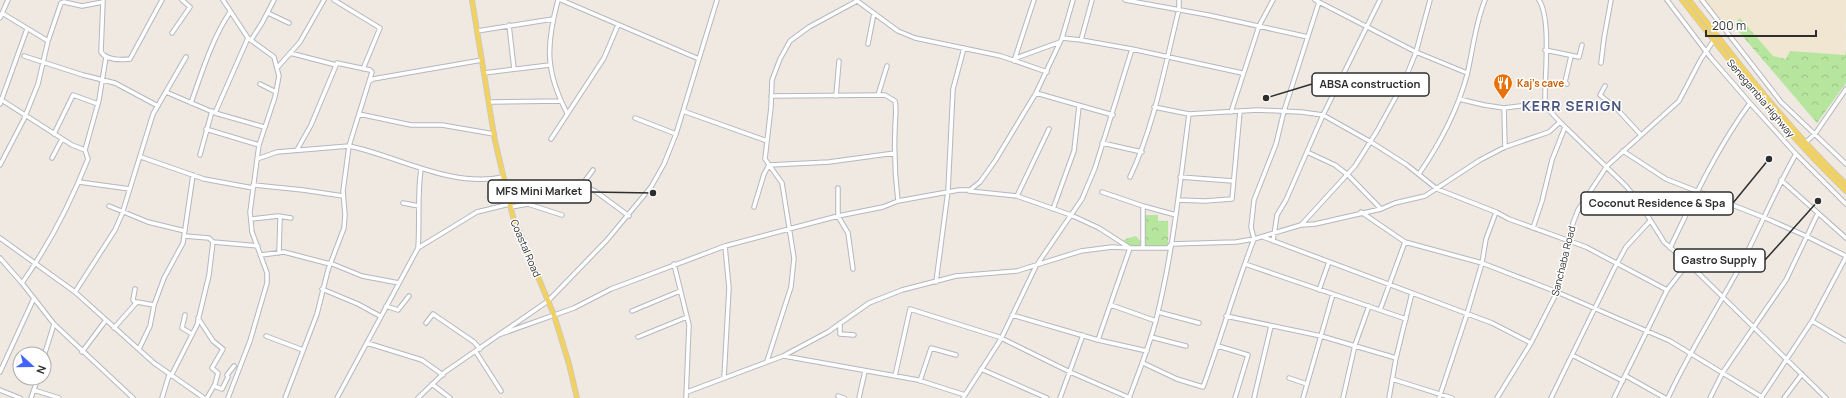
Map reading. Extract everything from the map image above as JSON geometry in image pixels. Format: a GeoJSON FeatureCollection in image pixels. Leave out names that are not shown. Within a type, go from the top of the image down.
{"type":"FeatureCollection","features":[{"type":"Feature","properties":{"kind":"main road","name":"Coastal Road"},"geometry":{"type":"LineString","coordinates":[[472,0],[494,134],[510,205],[554,315],[569,364],[577,398]]}},
{"type":"Feature","properties":{"kind":"main road","name":"Senegambia Highway"},"geometry":{"type":"LineString","coordinates":[[1682,0],[1757,95],[1811,156],[1846,191]]}},
{"type":"Feature","properties":{"kind":"main road","name":"Senegambia Highway"},"geometry":{"type":"LineString","coordinates":[[1689,0],[1761,92],[1846,184]]}},
{"type":"Feature","properties":{"kind":"street"},"geometry":{"type":"LineString","coordinates":[[0,18],[8,0]]}},
{"type":"Feature","properties":{"kind":"street"},"geometry":{"type":"LineString","coordinates":[[0,165],[25,116],[38,84],[48,41],[61,3],[64,2],[86,6],[103,1],[101,52],[106,57],[130,58],[162,0]]}},
{"type":"Feature","properties":{"kind":"street"},"geometry":{"type":"LineString","coordinates":[[172,33],[190,7],[182,0]]}},
{"type":"Feature","properties":{"kind":"street"},"geometry":{"type":"LineString","coordinates":[[223,0],[249,39],[274,57],[279,76],[276,92],[259,145],[253,186],[251,219],[252,232],[267,272],[266,290],[250,341],[228,398]]}},
{"type":"Feature","properties":{"kind":"street"},"geometry":{"type":"LineString","coordinates":[[200,155],[206,129],[214,112],[249,39],[268,13],[274,0]]}},
{"type":"Feature","properties":{"kind":"street"},"geometry":{"type":"LineString","coordinates":[[277,68],[308,30],[324,0]]}},
{"type":"Feature","properties":{"kind":"street"},"geometry":{"type":"LineString","coordinates":[[334,0],[380,28],[364,69]]}},
{"type":"Feature","properties":{"kind":"street"},"geometry":{"type":"LineString","coordinates":[[567,113],[561,101],[550,65],[549,35],[559,0],[699,59]]}},
{"type":"Feature","properties":{"kind":"street"},"geometry":{"type":"LineString","coordinates":[[418,398],[443,375],[548,301],[628,216],[651,187],[664,164],[676,134],[717,0]]}},
{"type":"Feature","properties":{"kind":"street"},"geometry":{"type":"LineString","coordinates":[[767,361],[794,272],[794,258],[782,183],[765,159],[772,80],[780,59],[790,41],[809,27],[856,0],[898,31],[915,38],[1001,56],[1046,72]]}},
{"type":"Feature","properties":{"kind":"street"},"geometry":{"type":"LineString","coordinates":[[1015,60],[1034,0]]}},
{"type":"Feature","properties":{"kind":"street"},"geometry":{"type":"LineString","coordinates":[[501,334],[574,308],[611,289],[725,246],[838,216],[883,207],[898,201],[976,187],[986,175],[1036,94],[1061,40],[1073,0]]}},
{"type":"Feature","properties":{"kind":"street"},"geometry":{"type":"LineString","coordinates":[[1081,40],[1092,0]]}},
{"type":"Feature","properties":{"kind":"street"},"geometry":{"type":"LineString","coordinates":[[1125,0],[1308,37]]}},
{"type":"Feature","properties":{"kind":"street"},"geometry":{"type":"LineString","coordinates":[[1130,177],[1142,152],[1179,10],[1179,0]]}},
{"type":"Feature","properties":{"kind":"street"},"geometry":{"type":"LineString","coordinates":[[1231,112],[1242,73],[1259,26],[1273,0]]}},
{"type":"Feature","properties":{"kind":"street"},"geometry":{"type":"LineString","coordinates":[[1274,241],[1273,233],[1277,215],[1286,200],[1323,115],[1380,0]]}},
{"type":"Feature","properties":{"kind":"street"},"geometry":{"type":"LineString","coordinates":[[1301,225],[1348,175],[1371,142],[1404,82],[1416,52],[1430,0]]}},
{"type":"Feature","properties":{"kind":"street"},"geometry":{"type":"LineString","coordinates":[[1419,174],[1440,142],[1460,99],[1479,16],[1485,0]]}},
{"type":"Feature","properties":{"kind":"street"},"geometry":{"type":"LineString","coordinates":[[1539,0],[1543,6],[1546,30],[1545,103],[1560,122],[1626,186],[1639,202],[1650,221],[1670,248],[1688,263],[1826,398]]}},
{"type":"Feature","properties":{"kind":"street"},"geometry":{"type":"LineString","coordinates":[[1601,63],[1611,0]]}},
{"type":"Feature","properties":{"kind":"street"},"geometry":{"type":"LineString","coordinates":[[1668,0],[1706,50],[1750,103],[1796,154],[1846,204]]}},
{"type":"Feature","properties":{"kind":"street"},"geometry":{"type":"LineString","coordinates":[[1702,0],[1781,102],[1846,164]]}},
{"type":"Feature","properties":{"kind":"street"},"geometry":{"type":"LineString","coordinates":[[1143,363],[1177,379],[1203,387],[1218,346],[1226,316],[1254,239],[1251,227],[1252,211],[1259,184],[1276,144],[1284,110],[1308,37],[1317,1],[1416,52],[1467,73]]}},
{"type":"Feature","properties":{"kind":"street"},"geometry":{"type":"LineString","coordinates":[[191,103],[209,51],[220,26],[230,12]]}},
{"type":"Feature","properties":{"kind":"street"},"geometry":{"type":"LineString","coordinates":[[868,44],[874,12]]}},
{"type":"Feature","properties":{"kind":"street"},"geometry":{"type":"LineString","coordinates":[[2,13],[48,41]]}},
{"type":"Feature","properties":{"kind":"street"},"geometry":{"type":"LineString","coordinates":[[268,13],[289,22]]}},
{"type":"Feature","properties":{"kind":"street"},"geometry":{"type":"LineString","coordinates":[[478,31],[553,19]]}},
{"type":"Feature","properties":{"kind":"street"},"geometry":{"type":"LineString","coordinates":[[509,25],[514,69]]}},
{"type":"Feature","properties":{"kind":"street"},"geometry":{"type":"LineString","coordinates":[[551,139],[604,58],[618,25]]}},
{"type":"Feature","properties":{"kind":"street"},"geometry":{"type":"LineString","coordinates":[[27,28],[1,101],[62,139],[85,150]]}},
{"type":"Feature","properties":{"kind":"street"},"geometry":{"type":"LineString","coordinates":[[1015,60],[1061,40],[1081,40],[1167,56],[1242,73]]}},
{"type":"Feature","properties":{"kind":"street","name":"Sanchaba Road"},"geometry":{"type":"LineString","coordinates":[[1497,398],[1531,343],[1557,292],[1578,210],[1607,166],[1679,101],[1706,50],[1714,40]]}},
{"type":"Feature","properties":{"kind":"street"},"geometry":{"type":"LineString","coordinates":[[1545,50],[1579,58],[1582,45]]}},
{"type":"Feature","properties":{"kind":"street"},"geometry":{"type":"LineString","coordinates":[[936,282],[948,192],[953,89],[964,48]]}},
{"type":"Feature","properties":{"kind":"street"},"geometry":{"type":"LineString","coordinates":[[783,356],[920,381],[964,396],[1001,339],[1036,266],[1082,199],[1095,168],[1102,143],[1113,115],[1132,49]]}},
{"type":"Feature","properties":{"kind":"street"},"geometry":{"type":"LineString","coordinates":[[285,398],[317,314],[322,289],[344,228],[345,215],[343,196],[349,146],[372,72],[370,70],[336,65],[290,53]]}},
{"type":"Feature","properties":{"kind":"street"},"geometry":{"type":"LineString","coordinates":[[24,56],[115,83],[158,106]]}},
{"type":"Feature","properties":{"kind":"street"},"geometry":{"type":"LineString","coordinates":[[1567,84],[1565,82],[1571,56]]}},
{"type":"Feature","properties":{"kind":"street"},"geometry":{"type":"LineString","coordinates":[[22,283],[36,263],[79,182],[88,159],[85,150],[98,104],[106,57]]}},
{"type":"Feature","properties":{"kind":"street"},"geometry":{"type":"LineString","coordinates":[[75,292],[115,230],[123,211],[153,114],[186,57]]}},
{"type":"Feature","properties":{"kind":"street"},"geometry":{"type":"LineString","coordinates":[[369,81],[373,79],[482,60]]}},
{"type":"Feature","properties":{"kind":"street"},"geometry":{"type":"LineString","coordinates":[[836,96],[839,60]]}},
{"type":"Feature","properties":{"kind":"street"},"geometry":{"type":"LineString","coordinates":[[297,150],[311,125],[336,65]]}},
{"type":"Feature","properties":{"kind":"street"},"geometry":{"type":"LineString","coordinates":[[484,73],[550,65]]}},
{"type":"Feature","properties":{"kind":"street"},"geometry":{"type":"LineString","coordinates":[[878,95],[887,66]]}},
{"type":"Feature","properties":{"kind":"street"},"geometry":{"type":"LineString","coordinates":[[260,84],[276,92]]}},
{"type":"Feature","properties":{"kind":"street"},"geometry":{"type":"LineString","coordinates":[[1605,86],[1600,95],[1617,108],[1641,135]]}},
{"type":"Feature","properties":{"kind":"street"},"geometry":{"type":"LineString","coordinates":[[1806,142],[1815,134],[1846,89]]}},
{"type":"Feature","properties":{"kind":"street"},"geometry":{"type":"LineString","coordinates":[[166,92],[214,112],[264,127]]}},
{"type":"Feature","properties":{"kind":"street"},"geometry":{"type":"LineString","coordinates":[[1036,94],[1113,115]]}},
{"type":"Feature","properties":{"kind":"street"},"geometry":{"type":"LineString","coordinates":[[771,96],[878,95],[890,97],[895,101],[895,153],[898,201]]}},
{"type":"Feature","properties":{"kind":"street"},"geometry":{"type":"LineString","coordinates":[[54,134],[73,96],[98,104]]}},
{"type":"Feature","properties":{"kind":"street"},"geometry":{"type":"LineString","coordinates":[[1460,99],[1504,108],[1545,103]]}},
{"type":"Feature","properties":{"kind":"street"},"geometry":{"type":"LineString","coordinates":[[489,102],[561,101]]}},
{"type":"Feature","properties":{"kind":"street"},"geometry":{"type":"LineString","coordinates":[[1670,248],[1707,171],[1739,118],[1750,103]]}},
{"type":"Feature","properties":{"kind":"street"},"geometry":{"type":"LineString","coordinates":[[1053,209],[1074,151],[1079,106]]}},
{"type":"Feature","properties":{"kind":"street"},"geometry":{"type":"LineString","coordinates":[[1154,107],[1189,114],[1284,110],[1323,115],[1371,142],[1419,174],[1437,189],[1533,228],[1586,247],[1667,290]]}},
{"type":"Feature","properties":{"kind":"street"},"geometry":{"type":"LineString","coordinates":[[1504,108],[1505,146]]}},
{"type":"Feature","properties":{"kind":"street"},"geometry":{"type":"LineString","coordinates":[[683,111],[767,141]]}},
{"type":"Feature","properties":{"kind":"street"},"geometry":{"type":"LineString","coordinates":[[1178,200],[1205,201],[1232,199],[1240,111]]}},
{"type":"Feature","properties":{"kind":"street"},"geometry":{"type":"LineString","coordinates":[[359,114],[411,125],[442,125],[494,134]]}},
{"type":"Feature","properties":{"kind":"street"},"geometry":{"type":"LineString","coordinates":[[895,376],[909,309],[969,327],[1001,339],[1129,398],[1143,363],[1158,312],[1176,215],[1189,114]]}},
{"type":"Feature","properties":{"kind":"street"},"geometry":{"type":"LineString","coordinates":[[636,118],[676,134]]}},
{"type":"Feature","properties":{"kind":"street"},"geometry":{"type":"LineString","coordinates":[[687,392],[783,356],[828,332],[869,303],[902,290],[956,276],[1017,271],[1082,251],[1112,247],[1168,248],[1171,244],[1236,242],[1263,237],[1301,225],[1315,224],[1361,212],[1381,209],[1395,203],[1425,196],[1480,160],[1505,146],[1549,132],[1560,122]]}},
{"type":"Feature","properties":{"kind":"street"},"geometry":{"type":"LineString","coordinates":[[1533,228],[1542,201],[1552,160],[1565,127]]}},
{"type":"Feature","properties":{"kind":"street"},"geometry":{"type":"LineString","coordinates":[[206,129],[259,145]]}},
{"type":"Feature","properties":{"kind":"street"},"geometry":{"type":"LineString","coordinates":[[1017,196],[1049,129]]}},
{"type":"Feature","properties":{"kind":"street"},"geometry":{"type":"LineString","coordinates":[[52,158],[62,139]]}},
{"type":"Feature","properties":{"kind":"street"},"geometry":{"type":"LineString","coordinates":[[1102,143],[1142,152]]}},
{"type":"Feature","properties":{"kind":"street"},"geometry":{"type":"LineString","coordinates":[[257,159],[277,152],[349,146],[367,149],[421,169],[485,180],[503,177]]}},
{"type":"Feature","properties":{"kind":"street"},"geometry":{"type":"LineString","coordinates":[[1361,212],[1405,242],[1482,263],[1557,292],[1647,330],[1690,352],[1761,398],[1812,321],[1846,256],[1763,217],[1666,179],[1623,151]]}},
{"type":"Feature","properties":{"kind":"street"},"geometry":{"type":"LineString","coordinates":[[1307,152],[1335,165],[1348,175],[1381,209]]}},
{"type":"Feature","properties":{"kind":"street"},"geometry":{"type":"LineString","coordinates":[[769,165],[829,162],[895,153]]}},
{"type":"Feature","properties":{"kind":"street"},"geometry":{"type":"LineString","coordinates":[[1626,376],[1667,398],[1690,352],[1723,297],[1781,180],[1796,154]]}},
{"type":"Feature","properties":{"kind":"street"},"geometry":{"type":"LineString","coordinates":[[140,157],[193,175],[230,185],[253,186],[343,196]]}},
{"type":"Feature","properties":{"kind":"street"},"geometry":{"type":"LineString","coordinates":[[754,207],[764,174],[769,165]]}},
{"type":"Feature","properties":{"kind":"street"},"geometry":{"type":"LineString","coordinates":[[337,398],[418,248],[420,225],[418,187],[421,169]]}},
{"type":"Feature","properties":{"kind":"street"},"geometry":{"type":"LineString","coordinates":[[593,170],[582,185],[595,191],[628,216]]}},
{"type":"Feature","properties":{"kind":"street"},"geometry":{"type":"LineString","coordinates":[[138,349],[150,326],[154,305],[164,278],[183,243],[193,175]]}},
{"type":"Feature","properties":{"kind":"street"},"geometry":{"type":"LineString","coordinates":[[1180,177],[1234,182]]}},
{"type":"Feature","properties":{"kind":"street"},"geometry":{"type":"LineString","coordinates":[[1781,180],[1846,238]]}},
{"type":"Feature","properties":{"kind":"street"},"geometry":{"type":"LineString","coordinates":[[79,182],[130,189]]}},
{"type":"Feature","properties":{"kind":"street"},"geometry":{"type":"LineString","coordinates":[[838,188],[838,216],[848,233],[853,269]]}},
{"type":"Feature","properties":{"kind":"street"},"geometry":{"type":"LineString","coordinates":[[966,190],[1017,196],[1071,215],[1099,228],[1130,248]]}},
{"type":"Feature","properties":{"kind":"street"},"geometry":{"type":"LineString","coordinates":[[1102,192],[1143,206],[1176,215]]}},
{"type":"Feature","properties":{"kind":"street"},"geometry":{"type":"LineString","coordinates":[[403,202],[419,206]]}},
{"type":"Feature","properties":{"kind":"street"},"geometry":{"type":"LineString","coordinates":[[418,248],[477,212],[510,205],[528,204],[562,215]]}},
{"type":"Feature","properties":{"kind":"street"},"geometry":{"type":"LineString","coordinates":[[109,206],[148,222],[185,231]]}},
{"type":"Feature","properties":{"kind":"street"},"geometry":{"type":"LineString","coordinates":[[1143,206],[1143,248]]}},
{"type":"Feature","properties":{"kind":"street"},"geometry":{"type":"LineString","coordinates":[[1439,398],[1467,314],[1482,263],[1486,239],[1496,212]]}},
{"type":"Feature","properties":{"kind":"street"},"geometry":{"type":"LineString","coordinates":[[1710,398],[1723,372],[1786,280],[1818,213]]}},
{"type":"Feature","properties":{"kind":"street"},"geometry":{"type":"LineString","coordinates":[[279,253],[280,218]]}},
{"type":"Feature","properties":{"kind":"street"},"geometry":{"type":"LineString","coordinates":[[251,219],[291,218]]}},
{"type":"Feature","properties":{"kind":"street"},"geometry":{"type":"LineString","coordinates":[[1551,398],[1617,263],[1626,247],[1650,221]]}},
{"type":"Feature","properties":{"kind":"street"},"geometry":{"type":"LineString","coordinates":[[184,236],[210,238],[213,242],[258,246]]}},
{"type":"Feature","properties":{"kind":"street"},"geometry":{"type":"LineString","coordinates":[[1263,237],[1492,323],[1531,343]]}},
{"type":"Feature","properties":{"kind":"street"},"geometry":{"type":"LineString","coordinates":[[0,238],[75,292],[170,376],[206,398],[214,386],[218,373],[212,368],[224,349],[213,342],[198,318]]}},
{"type":"Feature","properties":{"kind":"street"},"geometry":{"type":"LineString","coordinates":[[162,398],[170,376],[192,334],[198,318],[209,275],[213,242]]}},
{"type":"Feature","properties":{"kind":"street"},"geometry":{"type":"LineString","coordinates":[[1380,310],[1405,242]]}},
{"type":"Feature","properties":{"kind":"street"},"geometry":{"type":"LineString","coordinates":[[724,378],[729,288],[725,246]]}},
{"type":"Feature","properties":{"kind":"street"},"geometry":{"type":"LineString","coordinates":[[1098,340],[1130,248]]}},
{"type":"Feature","properties":{"kind":"street"},"geometry":{"type":"LineString","coordinates":[[261,255],[279,253],[297,255],[330,264],[362,276],[399,283]]}},
{"type":"Feature","properties":{"kind":"street"},"geometry":{"type":"LineString","coordinates":[[0,258],[54,324],[82,352],[133,398]]}},
{"type":"Feature","properties":{"kind":"street"},"geometry":{"type":"LineString","coordinates":[[1319,290],[1330,262]]}},
{"type":"Feature","properties":{"kind":"street"},"geometry":{"type":"LineString","coordinates":[[1614,398],[1667,290],[1688,263]]}},
{"type":"Feature","properties":{"kind":"street"},"geometry":{"type":"LineString","coordinates":[[674,264],[689,325],[686,398]]}},
{"type":"Feature","properties":{"kind":"street"},"geometry":{"type":"LineString","coordinates":[[1245,264],[1406,319]]}},
{"type":"Feature","properties":{"kind":"street"},"geometry":{"type":"LineString","coordinates":[[135,289],[133,300],[136,303]]}},
{"type":"Feature","properties":{"kind":"street"},"geometry":{"type":"LineString","coordinates":[[322,289],[380,316]]}},
{"type":"Feature","properties":{"kind":"street"},"geometry":{"type":"LineString","coordinates":[[632,310],[680,291]]}},
{"type":"Feature","properties":{"kind":"street"},"geometry":{"type":"LineString","coordinates":[[1389,398],[1396,358],[1412,292]]}},
{"type":"Feature","properties":{"kind":"street"},"geometry":{"type":"LineString","coordinates":[[1303,398],[1333,294]]}},
{"type":"Feature","properties":{"kind":"street"},"geometry":{"type":"LineString","coordinates":[[386,306],[398,310],[409,296]]}},
{"type":"Feature","properties":{"kind":"street"},"geometry":{"type":"LineString","coordinates":[[0,372],[34,298]]}},
{"type":"Feature","properties":{"kind":"street"},"geometry":{"type":"LineString","coordinates":[[136,303],[154,305]]}},
{"type":"Feature","properties":{"kind":"street"},"geometry":{"type":"LineString","coordinates":[[114,328],[136,303]]}},
{"type":"Feature","properties":{"kind":"street"},"geometry":{"type":"LineString","coordinates":[[1111,305],[1156,321]]}},
{"type":"Feature","properties":{"kind":"street"},"geometry":{"type":"LineString","coordinates":[[1344,398],[1355,345],[1369,306]]}},
{"type":"Feature","properties":{"kind":"street"},"geometry":{"type":"LineString","coordinates":[[1158,312],[1199,323]]}},
{"type":"Feature","properties":{"kind":"street"},"geometry":{"type":"LineString","coordinates":[[426,323],[433,314],[474,342],[480,349]]}},
{"type":"Feature","properties":{"kind":"street"},"geometry":{"type":"LineString","coordinates":[[185,315],[182,328],[192,334]]}},
{"type":"Feature","properties":{"kind":"street"},"geometry":{"type":"LineString","coordinates":[[1012,315],[1098,340],[1147,351]]}},
{"type":"Feature","properties":{"kind":"street"},"geometry":{"type":"LineString","coordinates":[[1226,316],[1321,336],[1396,358]]}},
{"type":"Feature","properties":{"kind":"street"},"geometry":{"type":"LineString","coordinates":[[638,337],[687,317]]}},
{"type":"Feature","properties":{"kind":"street"},"geometry":{"type":"LineString","coordinates":[[82,352],[106,320]]}},
{"type":"Feature","properties":{"kind":"street"},"geometry":{"type":"LineString","coordinates":[[1812,321],[1846,341]]}},
{"type":"Feature","properties":{"kind":"street"},"geometry":{"type":"LineString","coordinates":[[840,323],[840,334],[854,335]]}},
{"type":"Feature","properties":{"kind":"street"},"geometry":{"type":"LineString","coordinates":[[47,346],[54,324]]}},
{"type":"Feature","properties":{"kind":"street"},"geometry":{"type":"LineString","coordinates":[[1254,398],[1271,326]]}},
{"type":"Feature","properties":{"kind":"street"},"geometry":{"type":"LineString","coordinates":[[1060,398],[1083,335]]}},
{"type":"Feature","properties":{"kind":"street"},"geometry":{"type":"LineString","coordinates":[[266,336],[303,350]]}},
{"type":"Feature","properties":{"kind":"street"},"geometry":{"type":"LineString","coordinates":[[1151,337],[1186,346]]}},
{"type":"Feature","properties":{"kind":"street"},"geometry":{"type":"LineString","coordinates":[[367,343],[422,360],[443,375]]}},
{"type":"Feature","properties":{"kind":"street"},"geometry":{"type":"LineString","coordinates":[[1218,346],[1248,354],[1235,398]]}},
{"type":"Feature","properties":{"kind":"street"},"geometry":{"type":"LineString","coordinates":[[920,381],[931,348],[956,355]]}},
{"type":"Feature","properties":{"kind":"street"},"geometry":{"type":"LineString","coordinates":[[476,352],[501,391]]}},
{"type":"Feature","properties":{"kind":"street"},"geometry":{"type":"LineString","coordinates":[[1572,355],[1623,381]]}},
{"type":"Feature","properties":{"kind":"street"},"geometry":{"type":"LineString","coordinates":[[214,386],[222,389],[228,377],[227,375],[234,366]]}},
{"type":"Feature","properties":{"kind":"street"},"geometry":{"type":"LineString","coordinates":[[982,369],[1009,383],[1047,398]]}},
{"type":"Feature","properties":{"kind":"street"},"geometry":{"type":"LineString","coordinates":[[859,398],[866,371]]}},
{"type":"Feature","properties":{"kind":"street"},"geometry":{"type":"LineString","coordinates":[[1784,398],[1802,374]]}},
{"type":"Feature","properties":{"kind":"street"},"geometry":{"type":"LineString","coordinates":[[1289,378],[1307,384]]}},
{"type":"Feature","properties":{"kind":"street"},"geometry":{"type":"LineString","coordinates":[[1392,379],[1441,393],[1452,398]]}},
{"type":"Feature","properties":{"kind":"street"},"geometry":{"type":"LineString","coordinates":[[432,384],[450,398]]}},
{"type":"Feature","properties":{"kind":"street"},"geometry":{"type":"LineString","coordinates":[[31,398],[35,386]]}},
{"type":"Feature","properties":{"kind":"street"},"geometry":{"type":"LineString","coordinates":[[0,390],[20,398]]}},
{"type":"Feature","properties":{"kind":"street"},"geometry":{"type":"LineString","coordinates":[[34,390],[59,398]]}},
{"type":"Feature","properties":{"kind":"street"},"geometry":{"type":"LineString","coordinates":[[838,396],[844,398]]}},
{"type":"Feature","properties":{"kind":"shaded area"},"geometry":{"type":"Polygon","coordinates":[[[1705,0],[1846,0],[1845,55],[1791,51],[1786,59],[1773,56],[1740,18],[1728,30],[1705,0]]]}},
{"type":"Feature","properties":{"kind":"green space"},"geometry":{"type":"Polygon","coordinates":[[[1740,18],[1773,56],[1786,59],[1790,51],[1845,55],[1846,50],[1846,83],[1817,123],[1733,25],[1740,18]]]}},
{"type":"Feature","properties":{"kind":"green space"},"geometry":{"type":"Polygon","coordinates":[[[1145,215],[1158,215],[1158,221],[1168,221],[1168,248],[1130,248],[1122,244],[1125,239],[1136,236],[1141,242],[1144,240],[1145,215]]]}},
{"type":"Feature","properties":{"kind":"place","name":"ABSA construction"},"geometry":{"type":"Point","coordinates":[1266,98]}},
{"type":"Feature","properties":{"kind":"place","name":"Kaj's cave"},"geometry":{"type":"Point","coordinates":[1503,100]}},
{"type":"Feature","properties":{"kind":"place","name":"Coconut Residence & Spa"},"geometry":{"type":"Point","coordinates":[1769,159]}},
{"type":"Feature","properties":{"kind":"place","name":"MFS Mini Market"},"geometry":{"type":"Point","coordinates":[653,193]}},
{"type":"Feature","properties":{"kind":"place","name":"Gastro Supply"},"geometry":{"type":"Point","coordinates":[1818,201]}},
{"type":"Feature","properties":{"kind":"district","name":"KERR SERIGN"},"geometry":{"type":"Point","coordinates":[1572,106]}}]}
